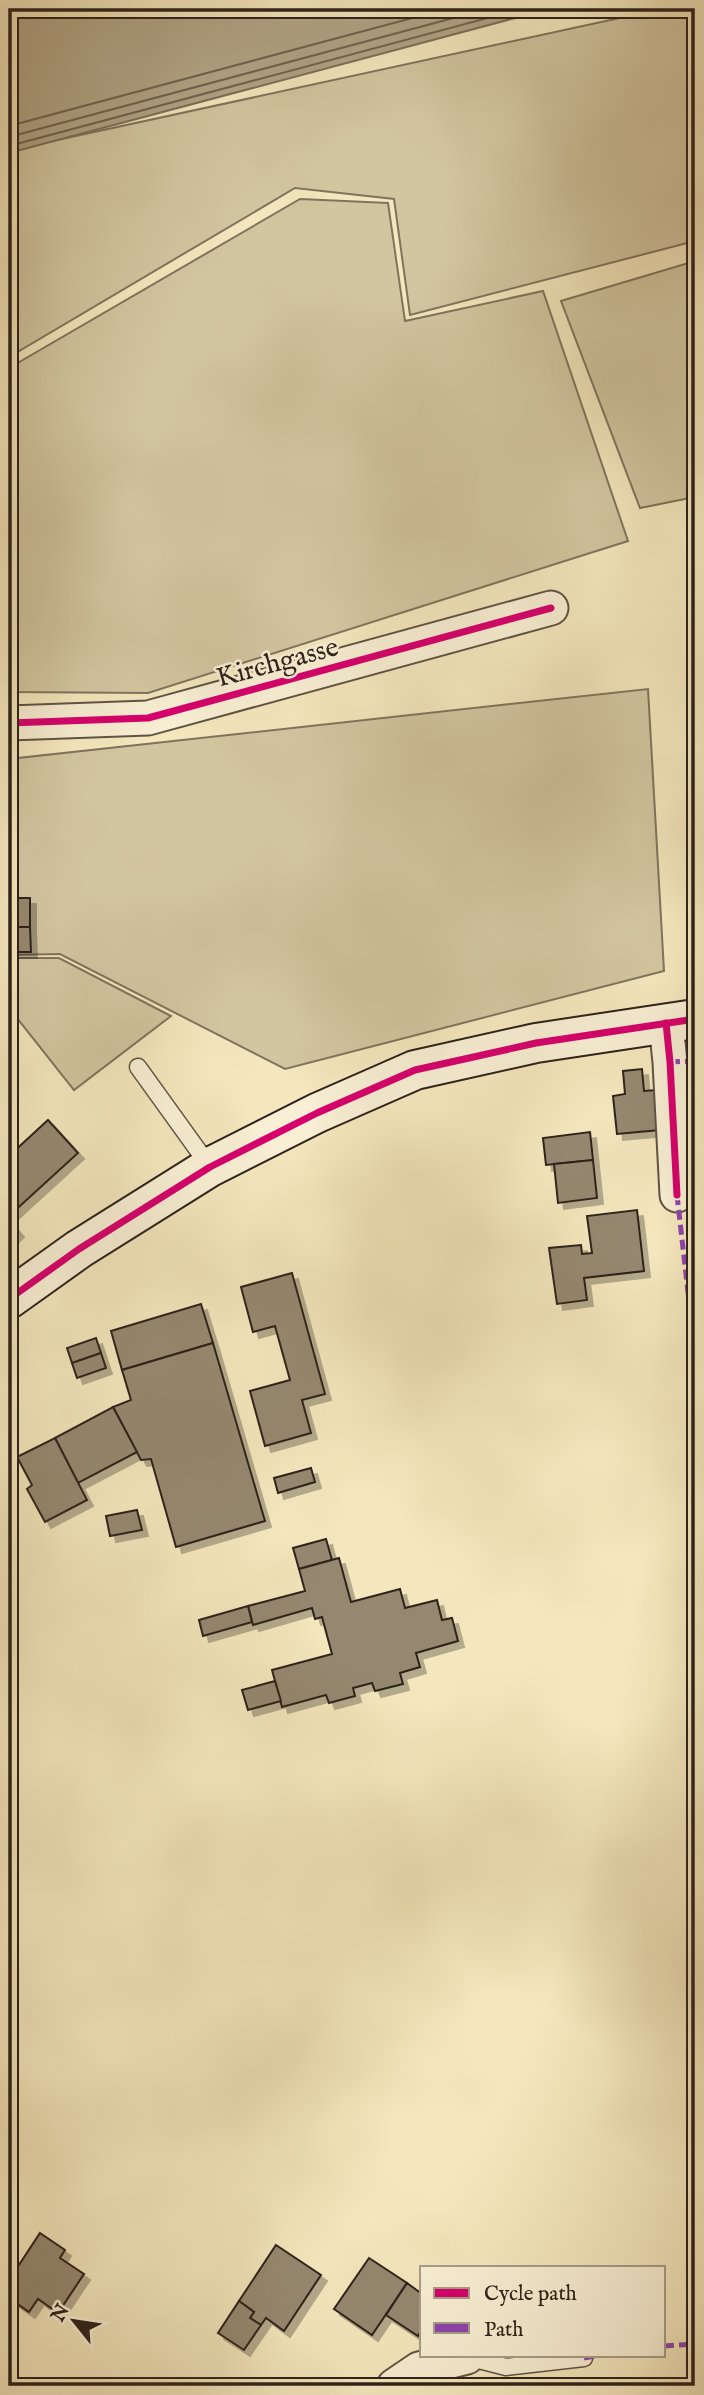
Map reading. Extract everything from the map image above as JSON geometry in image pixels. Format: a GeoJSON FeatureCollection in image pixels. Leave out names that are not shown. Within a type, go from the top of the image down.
{"type":"FeatureCollection","features":[{"type":"Feature","properties":{"kind":"main road"},"geometry":{"type":"LineString","coordinates":[[9,1299],[79,1249],[210,1167],[317,1113],[415,1070],[536,1043],[680,1021]]}},
{"type":"Feature","properties":{"kind":"street","name":"Kirchgasse"},"geometry":{"type":"LineString","coordinates":[[9,723],[148,718],[551,608]]}},
{"type":"Feature","properties":{"kind":"street"},"geometry":{"type":"LineString","coordinates":[[677,1195],[670,1062],[680,1021]]}},
{"type":"Feature","properties":{"kind":"street"},"geometry":{"type":"LineString","coordinates":[[394,2386],[419,2369],[467,2357]]}},
{"type":"Feature","properties":{"kind":"lane"},"geometry":{"type":"LineString","coordinates":[[138,1067],[210,1167]]}},
{"type":"Feature","properties":{"kind":"lane"},"geometry":{"type":"LineString","coordinates":[[467,2357],[506,2367],[584,2358]]}},
{"type":"Feature","properties":{"kind":"shaded area"},"geometry":{"type":"Polygon","coordinates":[[[661,9],[695,9],[695,241],[410,315],[394,199],[295,188],[9,357],[9,153],[48,142],[661,9]]]}},
{"type":"Feature","properties":{"kind":"shaded area"},"geometry":{"type":"Polygon","coordinates":[[[300,199],[388,203],[405,321],[543,291],[628,541],[148,693],[9,692],[9,368],[300,199]]]}},
{"type":"Feature","properties":{"kind":"shaded area"},"geometry":{"type":"Polygon","coordinates":[[[695,261],[695,497],[640,508],[561,301],[695,261]]]}},
{"type":"Feature","properties":{"kind":"shaded area"},"geometry":{"type":"Polygon","coordinates":[[[648,689],[664,971],[285,1069],[60,954],[9,955],[9,759],[648,689]]]}},
{"type":"Feature","properties":{"kind":"shaded area"},"geometry":{"type":"Polygon","coordinates":[[[9,958],[59,958],[171,1016],[74,1090],[9,1008],[9,958]]]}},
{"type":"Feature","properties":{"kind":"water"},"geometry":{"type":"Polygon","coordinates":[[[9,9],[549,9],[9,153],[9,9]]]}},
{"type":"Feature","properties":{"kind":"building"},"geometry":{"type":"Polygon","coordinates":[[[9,898],[30,898],[30,927],[9,927],[9,898]]]}},
{"type":"Feature","properties":{"kind":"building"},"geometry":{"type":"Polygon","coordinates":[[[9,927],[30,927],[31,952],[9,952],[9,927]]]}},
{"type":"Feature","properties":{"kind":"building"},"geometry":{"type":"Polygon","coordinates":[[[642,1069],[644,1091],[656,1090],[660,1130],[617,1134],[613,1096],[625,1094],[623,1071],[642,1069]]]}},
{"type":"Feature","properties":{"kind":"building"},"geometry":{"type":"Polygon","coordinates":[[[48,1120],[78,1153],[9,1216],[9,1156],[48,1120]]]}},
{"type":"Feature","properties":{"kind":"building"},"geometry":{"type":"Polygon","coordinates":[[[590,1132],[593,1160],[546,1165],[543,1138],[590,1132]]]}},
{"type":"Feature","properties":{"kind":"building"},"geometry":{"type":"Polygon","coordinates":[[[593,1160],[597,1198],[558,1203],[554,1164],[593,1160]]]}},
{"type":"Feature","properties":{"kind":"building"},"geometry":{"type":"Polygon","coordinates":[[[637,1210],[644,1271],[584,1278],[587,1300],[557,1304],[549,1248],[581,1245],[582,1254],[592,1253],[587,1216],[637,1210]]]}},
{"type":"Feature","properties":{"kind":"building"},"geometry":{"type":"Polygon","coordinates":[[[9,1221],[18,1231],[9,1240],[9,1221]]]}},
{"type":"Feature","properties":{"kind":"building"},"geometry":{"type":"Polygon","coordinates":[[[292,1273],[325,1394],[302,1400],[311,1433],[265,1446],[250,1391],[290,1380],[275,1326],[253,1332],[241,1287],[292,1273]]]}},
{"type":"Feature","properties":{"kind":"building"},"geometry":{"type":"Polygon","coordinates":[[[201,1304],[213,1343],[122,1370],[111,1331],[201,1304]]]}},
{"type":"Feature","properties":{"kind":"building"},"geometry":{"type":"Polygon","coordinates":[[[96,1338],[101,1353],[72,1363],[67,1348],[96,1338]]]}},
{"type":"Feature","properties":{"kind":"building"},"geometry":{"type":"Polygon","coordinates":[[[213,1343],[265,1521],[176,1547],[151,1459],[141,1460],[113,1407],[131,1400],[122,1370],[213,1343]]]}},
{"type":"Feature","properties":{"kind":"building"},"geometry":{"type":"Polygon","coordinates":[[[101,1353],[106,1368],[77,1378],[72,1363],[101,1353]]]}},
{"type":"Feature","properties":{"kind":"building"},"geometry":{"type":"Polygon","coordinates":[[[113,1407],[137,1452],[78,1483],[55,1438],[113,1407]]]}},
{"type":"Feature","properties":{"kind":"building"},"geometry":{"type":"Polygon","coordinates":[[[55,1438],[87,1500],[45,1522],[27,1489],[32,1485],[17,1457],[55,1438]]]}},
{"type":"Feature","properties":{"kind":"building"},"geometry":{"type":"Polygon","coordinates":[[[311,1468],[315,1482],[278,1493],[274,1478],[311,1468]]]}},
{"type":"Feature","properties":{"kind":"building"},"geometry":{"type":"Polygon","coordinates":[[[137,1510],[142,1530],[110,1536],[106,1516],[137,1510]]]}},
{"type":"Feature","properties":{"kind":"building"},"geometry":{"type":"Polygon","coordinates":[[[326,1539],[332,1560],[299,1569],[293,1548],[326,1539]]]}},
{"type":"Feature","properties":{"kind":"building"},"geometry":{"type":"Polygon","coordinates":[[[339,1558],[351,1602],[400,1589],[405,1608],[437,1600],[442,1620],[452,1618],[458,1641],[416,1653],[420,1667],[400,1673],[403,1684],[375,1691],[372,1683],[353,1688],[355,1696],[329,1703],[326,1695],[282,1707],[272,1670],[332,1654],[322,1617],[315,1619],[312,1608],[253,1625],[248,1606],[305,1591],[299,1569],[339,1558]]]}},
{"type":"Feature","properties":{"kind":"building"},"geometry":{"type":"Polygon","coordinates":[[[248,1606],[252,1622],[203,1636],[199,1620],[248,1606]]]}},
{"type":"Feature","properties":{"kind":"building"},"geometry":{"type":"Polygon","coordinates":[[[275,1681],[281,1701],[248,1710],[242,1690],[275,1681]]]}},
{"type":"Feature","properties":{"kind":"building"},"geometry":{"type":"Polygon","coordinates":[[[40,2233],[65,2250],[60,2258],[84,2274],[58,2313],[38,2299],[29,2312],[9,2298],[9,2280],[40,2233]]]}},
{"type":"Feature","properties":{"kind":"building"},"geometry":{"type":"Polygon","coordinates":[[[276,2245],[321,2275],[284,2331],[266,2318],[261,2325],[250,2318],[254,2312],[239,2301],[276,2245]]]}},
{"type":"Feature","properties":{"kind":"building"},"geometry":{"type":"Polygon","coordinates":[[[369,2258],[407,2283],[372,2335],[334,2309],[369,2258]]]}},
{"type":"Feature","properties":{"kind":"building"},"geometry":{"type":"Polygon","coordinates":[[[407,2283],[420,2293],[418,2336],[386,2315],[407,2283]]]}},
{"type":"Feature","properties":{"kind":"building"},"geometry":{"type":"Polygon","coordinates":[[[239,2301],[254,2312],[250,2318],[261,2325],[244,2350],[218,2333],[239,2301]]]}},
{"type":"Feature","properties":{"kind":"building"},"geometry":{"type":"Polygon","coordinates":[[[645,2378],[648,2386],[623,2386],[645,2378]]]}},
{"type":"Feature","properties":{"kind":"marked path"},"geometry":{"type":"LineString","coordinates":[[670,1062],[695,1061]]}},
{"type":"Feature","properties":{"kind":"marked path"},"geometry":{"type":"LineString","coordinates":[[677,1195],[695,1354]]}},
{"type":"Feature","properties":{"kind":"marked path"},"geometry":{"type":"LineString","coordinates":[[666,2346],[695,2344]]}},
{"type":"Feature","properties":{"kind":"marked path"},"geometry":{"type":"LineString","coordinates":[[584,2358],[596,2356]]}},
{"type":"Feature","properties":{"kind":"cycle path"},"geometry":{"type":"LineString","coordinates":[[9,723],[148,718],[551,608]]}},
{"type":"Feature","properties":{"kind":"cycle path"},"geometry":{"type":"LineString","coordinates":[[9,1299],[79,1249],[210,1167],[317,1113],[415,1070],[536,1043],[695,1019]]}},
{"type":"Feature","properties":{"kind":"cycle path"},"geometry":{"type":"LineString","coordinates":[[666,1023],[677,1195]]}}]}
